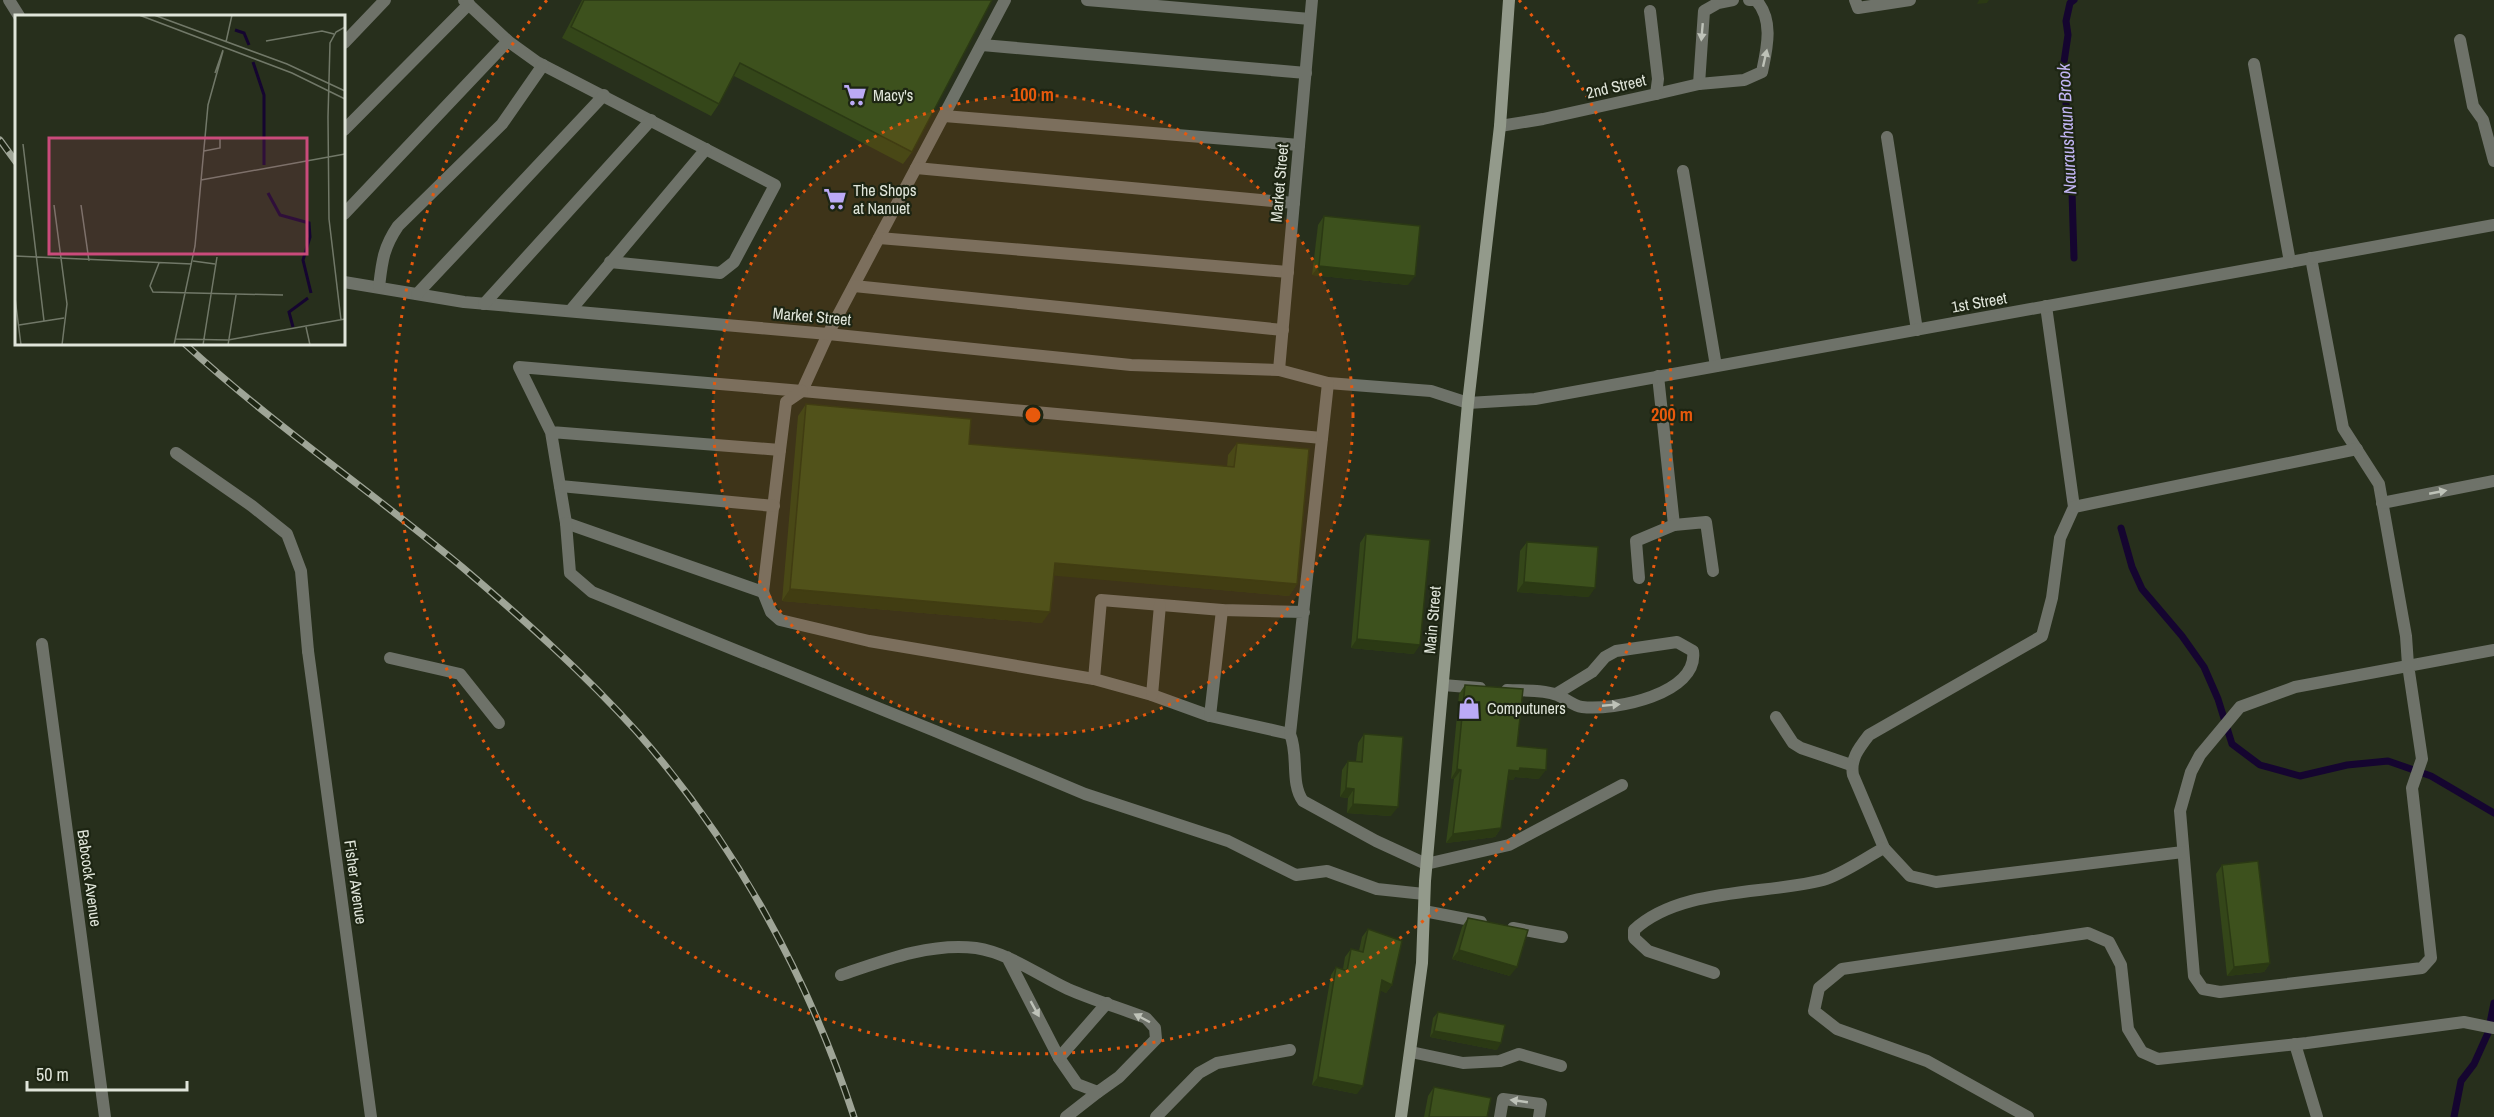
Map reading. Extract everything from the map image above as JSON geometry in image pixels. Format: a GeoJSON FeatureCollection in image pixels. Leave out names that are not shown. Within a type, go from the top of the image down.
{"type":"FeatureCollection","features":[{"type":"Feature","properties":{"kind":"street"},"geometry":{"type":"LineString","coordinates":[[9,0],[18,15]]}},
{"type":"Feature","properties":{"kind":"street"},"geometry":{"type":"LineString","coordinates":[[345,43],[385,0]]}},
{"type":"Feature","properties":{"kind":"street"},"geometry":{"type":"LineString","coordinates":[[1005,0],[828,334],[801,391],[786,402],[763,592],[771,612],[780,620],[869,641],[1094,679],[1210,716],[1290,734]]}},
{"type":"Feature","properties":{"kind":"street"},"geometry":{"type":"LineString","coordinates":[[1087,0],[1311,19]]}},
{"type":"Feature","properties":{"kind":"street","name":"Market Street"},"geometry":{"type":"LineString","coordinates":[[1279,370],[1312,0]]}},
{"type":"Feature","properties":{"kind":"street","name":"Main Street"},"geometry":{"type":"LineString","coordinates":[[1401,1117],[1422,963],[1426,864],[1468,404],[1500,126],[1509,0]]}},
{"type":"Feature","properties":{"kind":"street"},"geometry":{"type":"LineString","coordinates":[[1699,84],[1704,11],[1718,3],[1733,0]]}},
{"type":"Feature","properties":{"kind":"street"},"geometry":{"type":"LineString","coordinates":[[1656,94],[1699,84],[1744,80],[1762,72],[1768,46],[1767,20],[1762,7],[1756,0],[1749,0]]}},
{"type":"Feature","properties":{"kind":"street"},"geometry":{"type":"LineString","coordinates":[[1855,0],[1858,8],[1910,0]]}},
{"type":"Feature","properties":{"kind":"street"},"geometry":{"type":"LineString","coordinates":[[345,129],[467,2],[508,41],[543,65],[776,185],[734,262],[720,273],[610,262]]}},
{"type":"Feature","properties":{"kind":"street","name":"2nd Street"},"geometry":{"type":"LineString","coordinates":[[1500,126],[1544,119],[1656,94],[1658,79],[1650,11]]}},
{"type":"Feature","properties":{"kind":"street"},"geometry":{"type":"LineString","coordinates":[[2460,40],[2473,106],[2483,120],[2494,161]]}},
{"type":"Feature","properties":{"kind":"street"},"geometry":{"type":"LineString","coordinates":[[345,213],[508,41]]}},
{"type":"Feature","properties":{"kind":"street"},"geometry":{"type":"LineString","coordinates":[[982,45],[1306,74]]}},
{"type":"Feature","properties":{"kind":"street"},"geometry":{"type":"LineString","coordinates":[[2254,64],[2290,262]]}},
{"type":"Feature","properties":{"kind":"street"},"geometry":{"type":"LineString","coordinates":[[379,287],[382,256],[387,242],[398,226],[502,124],[543,65]]}},
{"type":"Feature","properties":{"kind":"street"},"geometry":{"type":"LineString","coordinates":[[417,294],[604,96]]}},
{"type":"Feature","properties":{"kind":"street"},"geometry":{"type":"LineString","coordinates":[[944,116],[1299,145]]}},
{"type":"Feature","properties":{"kind":"street"},"geometry":{"type":"LineString","coordinates":[[484,304],[651,120]]}},
{"type":"Feature","properties":{"kind":"street"},"geometry":{"type":"LineString","coordinates":[[1887,137],[1917,330]]}},
{"type":"Feature","properties":{"kind":"street"},"geometry":{"type":"LineString","coordinates":[[570,311],[706,149]]}},
{"type":"Feature","properties":{"kind":"street"},"geometry":{"type":"LineString","coordinates":[[916,168],[1294,203]]}},
{"type":"Feature","properties":{"kind":"street"},"geometry":{"type":"LineString","coordinates":[[1683,171],[1716,366]]}},
{"type":"Feature","properties":{"kind":"street","name":"1st Street"},"geometry":{"type":"LineString","coordinates":[[1468,404],[1535,399],[2494,225]]}},
{"type":"Feature","properties":{"kind":"street"},"geometry":{"type":"LineString","coordinates":[[879,238],[1288,272]]}},
{"type":"Feature","properties":{"kind":"street"},"geometry":{"type":"LineString","coordinates":[[2311,258],[2343,428],[2379,484],[2406,636],[2408,665],[2422,759],[2412,788],[2431,958],[2422,968],[2220,992],[2203,988],[2194,976],[2180,811],[2191,772],[2200,755],[2240,707],[2295,687],[2408,665],[2494,650]]}},
{"type":"Feature","properties":{"kind":"street","name":"Market Street"},"geometry":{"type":"LineString","coordinates":[[345,282],[484,304],[828,334],[1131,365],[1279,370],[1328,383],[1431,391],[1468,404]]}},
{"type":"Feature","properties":{"kind":"street"},"geometry":{"type":"LineString","coordinates":[[854,286],[1283,330]]}},
{"type":"Feature","properties":{"kind":"street"},"geometry":{"type":"LineString","coordinates":[[2046,306],[2074,507],[2060,538],[2052,598],[2042,636],[1869,735],[1856,753],[1851,765],[1864,806],[1884,848],[1910,876],[1936,882],[2183,852]]}},
{"type":"Feature","properties":{"kind":"street"},"geometry":{"type":"LineString","coordinates":[[1322,438],[519,367],[550,432],[566,523],[570,573],[592,591],[1085,795],[1228,841],[1296,875],[1327,871],[1377,889],[1424,894]]}},
{"type":"Feature","properties":{"kind":"street"},"geometry":{"type":"LineString","coordinates":[[1658,376],[1674,525]]}},
{"type":"Feature","properties":{"kind":"street"},"geometry":{"type":"LineString","coordinates":[[1328,383],[1290,734],[1295,745],[1298,792],[1303,801],[1376,841],[1426,864],[1509,844],[1622,784]]}},
{"type":"Feature","properties":{"kind":"street"},"geometry":{"type":"LineString","coordinates":[[550,432],[780,450]]}},
{"type":"Feature","properties":{"kind":"street"},"geometry":{"type":"LineString","coordinates":[[2074,507],[2356,449]]}},
{"type":"Feature","properties":{"kind":"street","name":"Fisher Avenue"},"geometry":{"type":"LineString","coordinates":[[176,453],[252,506],[287,534],[301,571],[308,651],[371,1117]]}},
{"type":"Feature","properties":{"kind":"street"},"geometry":{"type":"LineString","coordinates":[[2382,503],[2494,481]]}},
{"type":"Feature","properties":{"kind":"street"},"geometry":{"type":"LineString","coordinates":[[560,486],[774,506]]}},
{"type":"Feature","properties":{"kind":"street"},"geometry":{"type":"LineString","coordinates":[[1639,578],[1636,542],[1674,525],[1706,522],[1713,571]]}},
{"type":"Feature","properties":{"kind":"street"},"geometry":{"type":"LineString","coordinates":[[566,523],[763,592]]}},
{"type":"Feature","properties":{"kind":"street"},"geometry":{"type":"LineString","coordinates":[[1094,679],[1101,600],[1222,610],[1304,612]]}},
{"type":"Feature","properties":{"kind":"street"},"geometry":{"type":"LineString","coordinates":[[1152,696],[1160,605]]}},
{"type":"Feature","properties":{"kind":"street"},"geometry":{"type":"LineString","coordinates":[[1210,716],[1222,610]]}},
{"type":"Feature","properties":{"kind":"street"},"geometry":{"type":"LineString","coordinates":[[1443,685],[1556,694],[1580,708],[1621,704],[1656,696],[1682,681],[1694,661],[1693,651],[1677,642],[1616,651],[1605,657],[1592,672],[1556,694]]}},
{"type":"Feature","properties":{"kind":"street","name":"Babcock Avenue"},"geometry":{"type":"LineString","coordinates":[[42,644],[105,1117]]}},
{"type":"Feature","properties":{"kind":"street"},"geometry":{"type":"LineString","coordinates":[[390,658],[460,674],[499,723]]}},
{"type":"Feature","properties":{"kind":"street"},"geometry":{"type":"LineString","coordinates":[[1776,717],[1793,743],[1801,748],[1851,765]]}},
{"type":"Feature","properties":{"kind":"street"},"geometry":{"type":"LineString","coordinates":[[1714,973],[1648,951],[1634,938],[1634,930],[1644,921],[1668,909],[1700,900],[1824,879],[1884,848]]}},
{"type":"Feature","properties":{"kind":"street"},"geometry":{"type":"LineString","coordinates":[[1424,911],[1562,937]]}},
{"type":"Feature","properties":{"kind":"street"},"geometry":{"type":"LineString","coordinates":[[2028,1117],[1927,1061],[1837,1029],[1814,1011],[1819,987],[1842,969],[2088,933],[2109,942],[2121,965],[2128,1029],[2142,1052],[2158,1059],[2464,1022],[2494,1028]]}},
{"type":"Feature","properties":{"kind":"street"},"geometry":{"type":"LineString","coordinates":[[841,975],[902,953],[964,947],[990,951],[1007,957],[1069,989],[1146,1018],[1152,1023],[1157,1034],[1153,1043],[1119,1077],[1066,1117]]}},
{"type":"Feature","properties":{"kind":"street"},"geometry":{"type":"LineString","coordinates":[[1007,957],[1059,1058],[1077,1084],[1098,1092]]}},
{"type":"Feature","properties":{"kind":"street"},"geometry":{"type":"LineString","coordinates":[[1059,1058],[1107,1004]]}},
{"type":"Feature","properties":{"kind":"street"},"geometry":{"type":"LineString","coordinates":[[2295,1044],[2317,1117]]}},
{"type":"Feature","properties":{"kind":"street"},"geometry":{"type":"LineString","coordinates":[[1156,1117],[1198,1073],[1217,1063],[1290,1050]]}},
{"type":"Feature","properties":{"kind":"street"},"geometry":{"type":"LineString","coordinates":[[1411,1052],[1464,1063],[1500,1061],[1519,1053],[1561,1066]]}},
{"type":"Feature","properties":{"kind":"street"},"geometry":{"type":"LineString","coordinates":[[1500,1117],[1503,1099],[1541,1104],[1539,1117]]}},
{"type":"Feature","properties":{"kind":"building","name":"Macy's"},"geometry":{"type":"Polygon","coordinates":[[[584,0],[992,0],[912,152],[740,63],[719,104],[571,27],[584,0]]]}},
{"type":"Feature","properties":{"kind":"building"},"geometry":{"type":"Polygon","coordinates":[[[1324,216],[1420,226],[1415,276],[1319,266],[1324,216]]]}},
{"type":"Feature","properties":{"kind":"building"},"geometry":{"type":"Polygon","coordinates":[[[806,404],[971,419],[969,444],[1234,467],[1237,443],[1309,449],[1297,584],[1055,563],[1050,612],[790,589],[806,404]]]}},
{"type":"Feature","properties":{"kind":"building"},"geometry":{"type":"Polygon","coordinates":[[[1366,534],[1430,540],[1420,645],[1357,639],[1366,534]]]}},
{"type":"Feature","properties":{"kind":"building"},"geometry":{"type":"Polygon","coordinates":[[[1527,542],[1598,547],[1595,588],[1524,582],[1527,542]]]}},
{"type":"Feature","properties":{"kind":"building"},"geometry":{"type":"Polygon","coordinates":[[[1465,685],[1523,689],[1517,746],[1547,749],[1546,770],[1520,768],[1519,771],[1509,770],[1501,828],[1453,834],[1461,770],[1457,769],[1465,685]]]}},
{"type":"Feature","properties":{"kind":"building"},"geometry":{"type":"Polygon","coordinates":[[[1364,734],[1403,737],[1398,807],[1353,804],[1354,789],[1346,788],[1348,761],[1362,762],[1364,734]]]}},
{"type":"Feature","properties":{"kind":"building"},"geometry":{"type":"Polygon","coordinates":[[[2258,861],[2270,963],[2234,967],[2222,865],[2258,861]]]}},
{"type":"Feature","properties":{"kind":"building"},"geometry":{"type":"Polygon","coordinates":[[[1468,918],[1528,930],[1517,967],[1459,950],[1468,918]]]}},
{"type":"Feature","properties":{"kind":"building"},"geometry":{"type":"Polygon","coordinates":[[[1368,929],[1402,941],[1392,985],[1382,980],[1363,1086],[1318,1077],[1336,967],[1347,971],[1351,949],[1363,952],[1368,929]]]}},
{"type":"Feature","properties":{"kind":"building"},"geometry":{"type":"Polygon","coordinates":[[[1438,1012],[1505,1025],[1501,1043],[1434,1031],[1438,1012]]]}},
{"type":"Feature","properties":{"kind":"building"},"geometry":{"type":"Polygon","coordinates":[[[1434,1087],[1491,1098],[1487,1117],[1429,1117],[1434,1087]]]}},
{"type":"Feature","properties":{"kind":"waterway","name":"Nauraushaun Brook"},"geometry":{"type":"LineString","coordinates":[[2074,0],[2070,3],[2066,21],[2068,35],[2063,69],[2069,137],[2067,164],[2072,191],[2074,258]]}},
{"type":"Feature","properties":{"kind":"waterway","name":"Nauraushaun Brook"},"geometry":{"type":"LineString","coordinates":[[2121,528],[2132,567],[2142,589],[2182,636],[2204,667],[2218,699],[2232,744],[2260,765],[2300,776],[2347,765],[2388,761],[2431,776],[2494,813]]}},
{"type":"Feature","properties":{"kind":"waterway","name":"Nauraushaun Brook"},"geometry":{"type":"LineString","coordinates":[[2454,1117],[2461,1081],[2474,1064],[2488,1033],[2494,1003]]}},
{"type":"Feature","properties":{"kind":"railway"},"geometry":{"type":"LineString","coordinates":[[0,140],[15,161]]}},
{"type":"Feature","properties":{"kind":"railway"},"geometry":{"type":"LineString","coordinates":[[186,345],[252,402],[428,539],[485,587],[574,667],[637,732],[706,819],[737,865],[765,913],[814,1013],[854,1117]]}},
{"type":"Feature","properties":{"kind":"place","name":"Macy's"},"geometry":{"type":"Point","coordinates":[855,95]}},
{"type":"Feature","properties":{"kind":"place","name":"The Shops at Nanuet"},"geometry":{"type":"Point","coordinates":[835,199]}},
{"type":"Feature","properties":{"kind":"place","name":"Computuners"},"geometry":{"type":"Point","coordinates":[1469,708]}}]}
